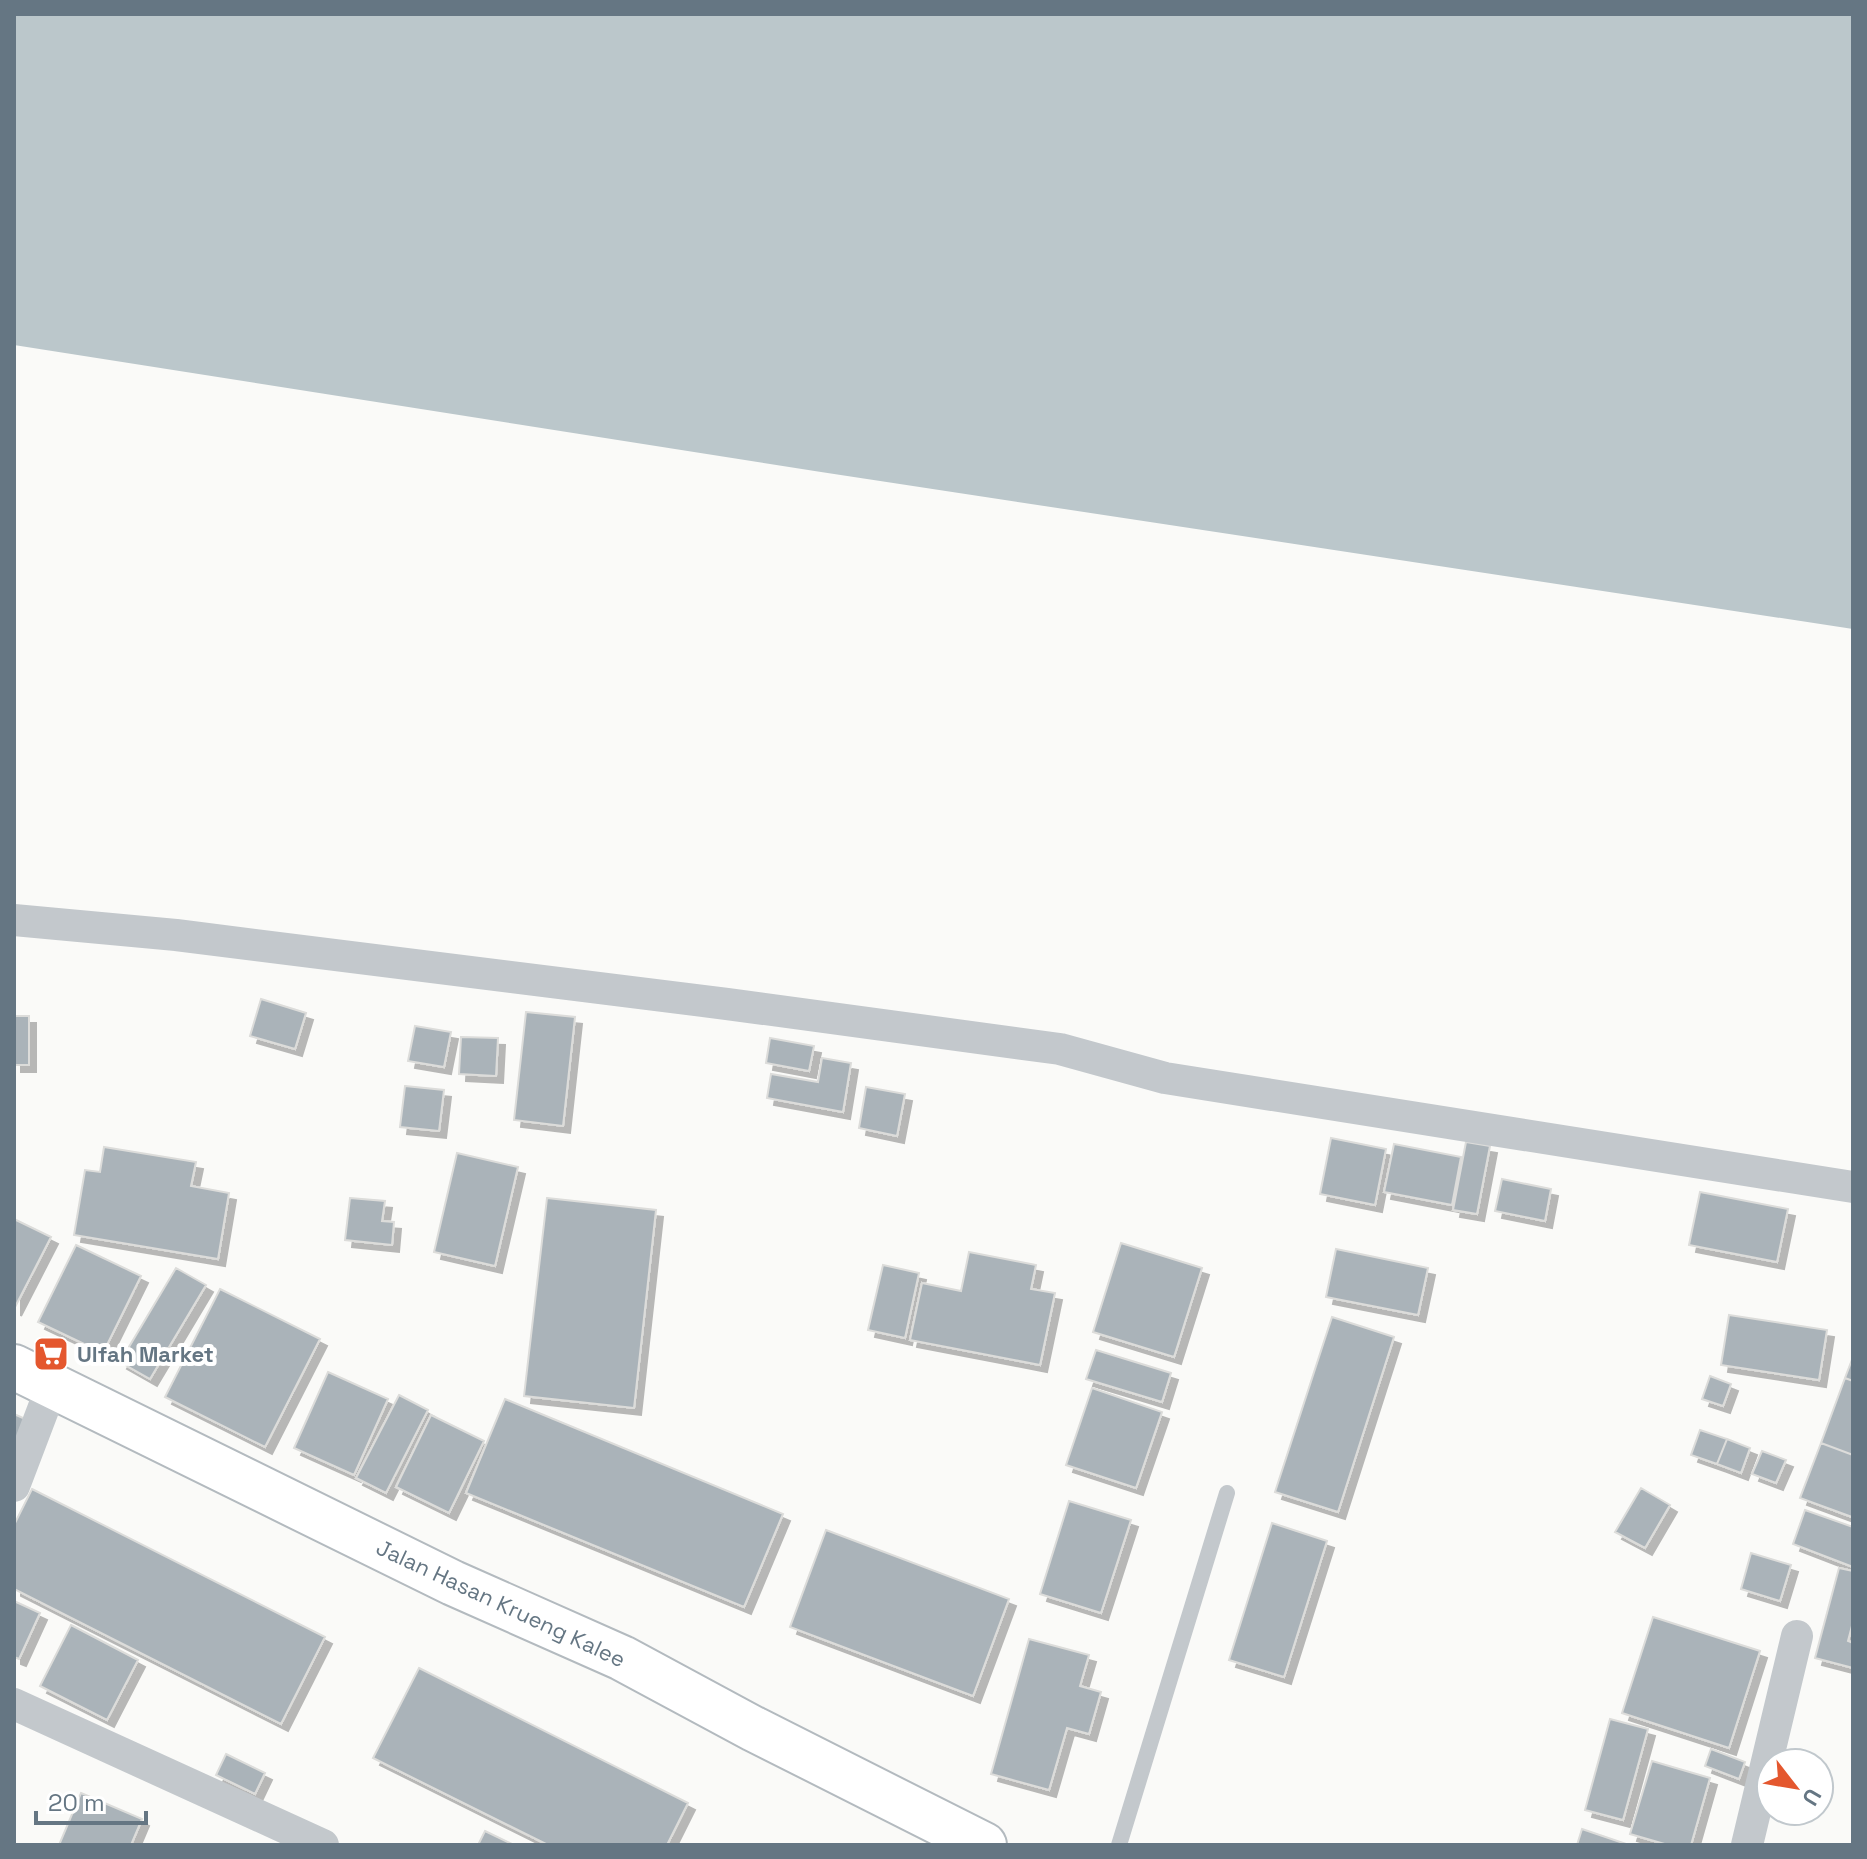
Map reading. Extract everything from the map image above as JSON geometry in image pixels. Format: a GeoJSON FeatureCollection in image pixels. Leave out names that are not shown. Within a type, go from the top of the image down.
{"type":"FeatureCollection","features":[{"type":"Feature","properties":{"kind":"street"},"geometry":{"type":"LineString","coordinates":[[14,920],[176,935],[1060,1049],[1165,1078],[1853,1187]]}},
{"type":"Feature","properties":{"kind":"street"},"geometry":{"type":"LineString","coordinates":[[14,1486],[33,1377]]}},
{"type":"Feature","properties":{"kind":"street","name":"Jalan Hasan Krueng Kalee"},"geometry":{"type":"LineString","coordinates":[[33,1377],[453,1583],[622,1658],[754,1729],[984,1845]]}},
{"type":"Feature","properties":{"kind":"street"},"geometry":{"type":"LineString","coordinates":[[1747,1845],[1797,1636]]}},
{"type":"Feature","properties":{"kind":"street"},"geometry":{"type":"LineString","coordinates":[[14,1704],[323,1845]]}},
{"type":"Feature","properties":{"kind":"lane"},"geometry":{"type":"LineString","coordinates":[[1119,1845],[1227,1493]]}},
{"type":"Feature","properties":{"kind":"shaded area"},"geometry":{"type":"Polygon","coordinates":[[[14,14],[1853,14],[1853,629],[14,345],[14,14]]]}},
{"type":"Feature","properties":{"kind":"building"},"geometry":{"type":"Polygon","coordinates":[[[261,999],[306,1013],[295,1049],[250,1036],[261,999]]]}},
{"type":"Feature","properties":{"kind":"building"},"geometry":{"type":"Polygon","coordinates":[[[526,1012],[575,1017],[563,1126],[514,1120],[526,1012]]]}},
{"type":"Feature","properties":{"kind":"building"},"geometry":{"type":"Polygon","coordinates":[[[14,1016],[29,1016],[29,1065],[14,1065],[14,1016]]]}},
{"type":"Feature","properties":{"kind":"building"},"geometry":{"type":"Polygon","coordinates":[[[415,1026],[451,1032],[444,1067],[408,1061],[415,1026]]]}},
{"type":"Feature","properties":{"kind":"building"},"geometry":{"type":"Polygon","coordinates":[[[461,1037],[498,1038],[496,1076],[459,1074],[461,1037]]]}},
{"type":"Feature","properties":{"kind":"building"},"geometry":{"type":"Polygon","coordinates":[[[770,1038],[814,1046],[809,1071],[766,1063],[770,1038]]]}},
{"type":"Feature","properties":{"kind":"building"},"geometry":{"type":"Polygon","coordinates":[[[822,1058],[851,1063],[843,1112],[767,1098],[771,1074],[818,1082],[822,1058]]]}},
{"type":"Feature","properties":{"kind":"building"},"geometry":{"type":"Polygon","coordinates":[[[405,1086],[444,1090],[439,1131],[400,1127],[405,1086]]]}},
{"type":"Feature","properties":{"kind":"building"},"geometry":{"type":"Polygon","coordinates":[[[866,1087],[905,1094],[897,1136],[859,1128],[866,1087]]]}},
{"type":"Feature","properties":{"kind":"building"},"geometry":{"type":"Polygon","coordinates":[[[1331,1138],[1386,1149],[1375,1205],[1320,1194],[1331,1138]]]}},
{"type":"Feature","properties":{"kind":"building"},"geometry":{"type":"Polygon","coordinates":[[[1466,1142],[1490,1146],[1477,1214],[1453,1210],[1466,1142]]]}},
{"type":"Feature","properties":{"kind":"building"},"geometry":{"type":"Polygon","coordinates":[[[1394,1144],[1461,1157],[1452,1205],[1384,1192],[1394,1144]]]}},
{"type":"Feature","properties":{"kind":"building"},"geometry":{"type":"Polygon","coordinates":[[[104,1147],[196,1162],[191,1186],[229,1193],[218,1259],[74,1235],[85,1170],[100,1172],[104,1147]]]}},
{"type":"Feature","properties":{"kind":"building"},"geometry":{"type":"Polygon","coordinates":[[[457,1153],[518,1167],[495,1266],[434,1252],[457,1153]]]}},
{"type":"Feature","properties":{"kind":"building"},"geometry":{"type":"Polygon","coordinates":[[[1502,1179],[1551,1189],[1545,1221],[1495,1211],[1502,1179]]]}},
{"type":"Feature","properties":{"kind":"building"},"geometry":{"type":"Polygon","coordinates":[[[1700,1192],[1788,1209],[1777,1262],[1689,1245],[1700,1192]]]}},
{"type":"Feature","properties":{"kind":"building"},"geometry":{"type":"Polygon","coordinates":[[[350,1198],[385,1201],[382,1221],[394,1222],[392,1245],[345,1240],[350,1198]]]}},
{"type":"Feature","properties":{"kind":"building"},"geometry":{"type":"Polygon","coordinates":[[[547,1198],[656,1210],[634,1408],[524,1396],[547,1198]]]}},
{"type":"Feature","properties":{"kind":"building"},"geometry":{"type":"Polygon","coordinates":[[[14,1219],[51,1237],[14,1309],[14,1219]]]}},
{"type":"Feature","properties":{"kind":"building"},"geometry":{"type":"Polygon","coordinates":[[[1121,1243],[1202,1268],[1174,1357],[1093,1332],[1121,1243]]]}},
{"type":"Feature","properties":{"kind":"building"},"geometry":{"type":"Polygon","coordinates":[[[76,1245],[141,1276],[103,1353],[38,1322],[76,1245]]]}},
{"type":"Feature","properties":{"kind":"building"},"geometry":{"type":"Polygon","coordinates":[[[1336,1249],[1428,1268],[1418,1315],[1326,1297],[1336,1249]]]}},
{"type":"Feature","properties":{"kind":"building"},"geometry":{"type":"Polygon","coordinates":[[[969,1252],[1036,1265],[1031,1289],[1055,1293],[1040,1365],[910,1340],[922,1283],[961,1291],[969,1252]]]}},
{"type":"Feature","properties":{"kind":"building"},"geometry":{"type":"Polygon","coordinates":[[[883,1265],[919,1273],[905,1338],[868,1330],[883,1265]]]}},
{"type":"Feature","properties":{"kind":"building"},"geometry":{"type":"Polygon","coordinates":[[[176,1268],[206,1285],[150,1379],[120,1362],[176,1268]]]}},
{"type":"Feature","properties":{"kind":"building"},"geometry":{"type":"Polygon","coordinates":[[[220,1289],[320,1339],[265,1447],[165,1397],[220,1289]]]}},
{"type":"Feature","properties":{"kind":"building"},"geometry":{"type":"Polygon","coordinates":[[[1729,1315],[1827,1330],[1819,1380],[1721,1365],[1729,1315]]]}},
{"type":"Feature","properties":{"kind":"building"},"geometry":{"type":"Polygon","coordinates":[[[1332,1317],[1394,1337],[1338,1512],[1275,1492],[1332,1317]]]}},
{"type":"Feature","properties":{"kind":"building"},"geometry":{"type":"Polygon","coordinates":[[[1096,1350],[1171,1373],[1162,1402],[1086,1379],[1096,1350]]]}},
{"type":"Feature","properties":{"kind":"building"},"geometry":{"type":"Polygon","coordinates":[[[1853,1357],[1853,1381],[1845,1378],[1853,1357]]]}},
{"type":"Feature","properties":{"kind":"building"},"geometry":{"type":"Polygon","coordinates":[[[328,1372],[388,1399],[354,1475],[294,1448],[328,1372]]]}},
{"type":"Feature","properties":{"kind":"building"},"geometry":{"type":"Polygon","coordinates":[[[1710,1376],[1731,1384],[1723,1406],[1702,1399],[1710,1376]]]}},
{"type":"Feature","properties":{"kind":"building"},"geometry":{"type":"Polygon","coordinates":[[[1845,1378],[1853,1381],[1853,1455],[1821,1443],[1845,1378]]]}},
{"type":"Feature","properties":{"kind":"building"},"geometry":{"type":"Polygon","coordinates":[[[1092,1388],[1162,1412],[1136,1488],[1066,1465],[1092,1388]]]}},
{"type":"Feature","properties":{"kind":"building"},"geometry":{"type":"Polygon","coordinates":[[[399,1395],[428,1410],[386,1493],[356,1478],[399,1395]]]}},
{"type":"Feature","properties":{"kind":"building"},"geometry":{"type":"Polygon","coordinates":[[[505,1399],[783,1514],[744,1607],[466,1493],[505,1399]]]}},
{"type":"Feature","properties":{"kind":"building"},"geometry":{"type":"Polygon","coordinates":[[[14,1414],[32,1422],[14,1466],[14,1414]]]}},
{"type":"Feature","properties":{"kind":"building"},"geometry":{"type":"Polygon","coordinates":[[[431,1415],[484,1441],[449,1513],[396,1487],[431,1415]]]}},
{"type":"Feature","properties":{"kind":"building"},"geometry":{"type":"Polygon","coordinates":[[[1700,1430],[1727,1439],[1717,1464],[1691,1455],[1700,1430]]]}},
{"type":"Feature","properties":{"kind":"building"},"geometry":{"type":"Polygon","coordinates":[[[1727,1439],[1750,1448],[1741,1473],[1717,1464],[1727,1439]]]}},
{"type":"Feature","properties":{"kind":"building"},"geometry":{"type":"Polygon","coordinates":[[[1821,1443],[1853,1455],[1852,1517],[1800,1498],[1821,1443]]]}},
{"type":"Feature","properties":{"kind":"building"},"geometry":{"type":"Polygon","coordinates":[[[1762,1451],[1786,1460],[1776,1483],[1752,1474],[1762,1451]]]}},
{"type":"Feature","properties":{"kind":"building"},"geometry":{"type":"Polygon","coordinates":[[[1641,1488],[1670,1505],[1645,1548],[1615,1532],[1641,1488]]]}},
{"type":"Feature","properties":{"kind":"building"},"geometry":{"type":"Polygon","coordinates":[[[32,1489],[325,1637],[281,1724],[14,1589],[14,1525],[32,1489]]]}},
{"type":"Feature","properties":{"kind":"building"},"geometry":{"type":"Polygon","coordinates":[[[1069,1501],[1131,1520],[1101,1613],[1040,1594],[1069,1501]]]}},
{"type":"Feature","properties":{"kind":"building"},"geometry":{"type":"Polygon","coordinates":[[[1805,1510],[1853,1527],[1853,1567],[1793,1544],[1805,1510]]]}},
{"type":"Feature","properties":{"kind":"building"},"geometry":{"type":"Polygon","coordinates":[[[1272,1523],[1327,1541],[1284,1677],[1229,1660],[1272,1523]]]}},
{"type":"Feature","properties":{"kind":"building"},"geometry":{"type":"Polygon","coordinates":[[[826,1530],[1009,1599],[973,1696],[790,1627],[826,1530]]]}},
{"type":"Feature","properties":{"kind":"building"},"geometry":{"type":"Polygon","coordinates":[[[1751,1553],[1791,1565],[1780,1601],[1741,1589],[1751,1553]]]}},
{"type":"Feature","properties":{"kind":"building"},"geometry":{"type":"Polygon","coordinates":[[[1839,1568],[1853,1571],[1853,1622],[1848,1641],[1853,1643],[1853,1668],[1815,1658],[1839,1568]]]}},
{"type":"Feature","properties":{"kind":"building"},"geometry":{"type":"Polygon","coordinates":[[[14,1601],[40,1613],[19,1659],[14,1657],[14,1601]]]}},
{"type":"Feature","properties":{"kind":"building"},"geometry":{"type":"Polygon","coordinates":[[[1653,1617],[1760,1651],[1729,1748],[1622,1713],[1653,1617]]]}},
{"type":"Feature","properties":{"kind":"building"},"geometry":{"type":"Polygon","coordinates":[[[71,1625],[138,1660],[107,1720],[40,1686],[71,1625]]]}},
{"type":"Feature","properties":{"kind":"building"},"geometry":{"type":"Polygon","coordinates":[[[1029,1639],[1089,1655],[1080,1686],[1101,1692],[1089,1734],[1067,1728],[1049,1790],[991,1774],[1029,1639]]]}},
{"type":"Feature","properties":{"kind":"building"},"geometry":{"type":"Polygon","coordinates":[[[419,1668],[688,1803],[667,1845],[548,1845],[373,1758],[419,1668]]]}},
{"type":"Feature","properties":{"kind":"building"},"geometry":{"type":"Polygon","coordinates":[[[1610,1719],[1648,1729],[1623,1820],[1585,1810],[1610,1719]]]}},
{"type":"Feature","properties":{"kind":"building"},"geometry":{"type":"Polygon","coordinates":[[[1711,1749],[1745,1762],[1739,1779],[1705,1766],[1711,1749]]]}},
{"type":"Feature","properties":{"kind":"building"},"geometry":{"type":"Polygon","coordinates":[[[226,1754],[265,1773],[255,1794],[216,1775],[226,1754]]]}},
{"type":"Feature","properties":{"kind":"building"},"geometry":{"type":"Polygon","coordinates":[[[1652,1761],[1710,1778],[1691,1845],[1668,1845],[1630,1834],[1652,1761]]]}},
{"type":"Feature","properties":{"kind":"building"},"geometry":{"type":"Polygon","coordinates":[[[81,1793],[142,1819],[131,1845],[59,1845],[81,1793]]]}},
{"type":"Feature","properties":{"kind":"building"},"geometry":{"type":"Polygon","coordinates":[[[1582,1829],[1629,1845],[1577,1845],[1582,1829]]]}},
{"type":"Feature","properties":{"kind":"building"},"geometry":{"type":"Polygon","coordinates":[[[485,1831],[514,1845],[478,1845],[485,1831]]]}},
{"type":"Feature","properties":{"kind":"place","name":"Ulfah Market"},"geometry":{"type":"Point","coordinates":[51,1354]}}]}
